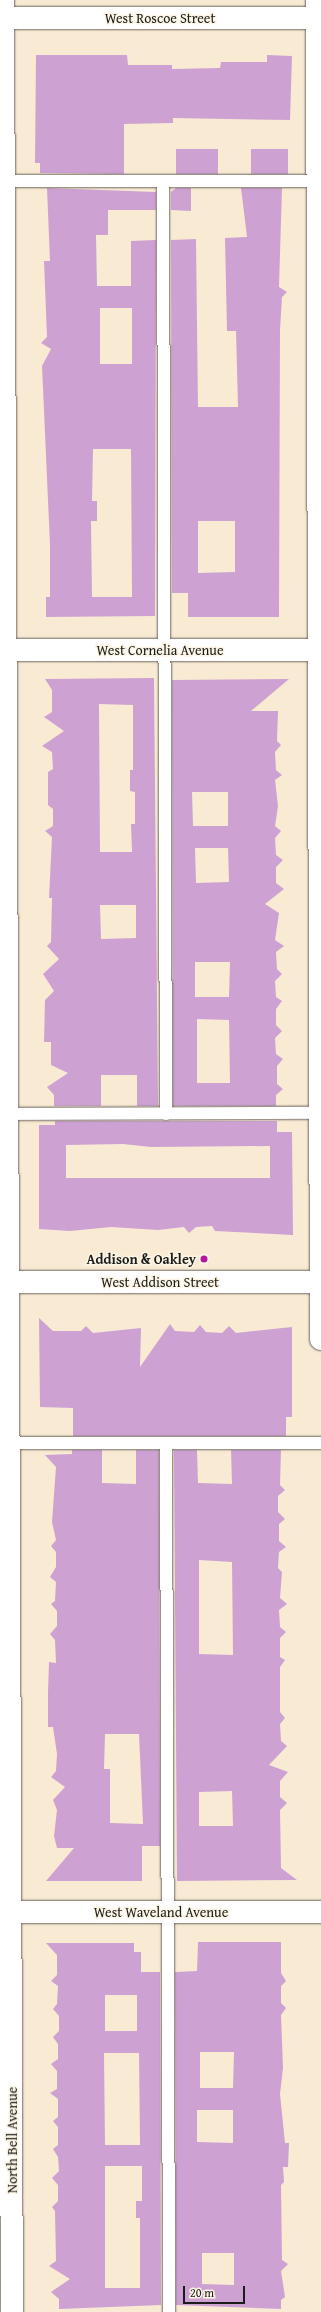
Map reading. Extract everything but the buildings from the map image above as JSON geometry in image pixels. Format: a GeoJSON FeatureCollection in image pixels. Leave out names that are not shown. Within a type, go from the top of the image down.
{"type":"FeatureCollection","features":[{"type":"Feature","properties":{"kind":"street","name":"West Roscoe Street"},"geometry":{"type":"LineString","coordinates":[[2,12],[318,12]]}},
{"type":"Feature","properties":{"kind":"street","name":"North Bell Avenue"},"geometry":{"type":"LineString","coordinates":[[2,12],[6,1912],[12,2312]]}},
{"type":"Feature","properties":{"kind":"street"},"geometry":{"type":"LineString","coordinates":[[318,12],[321,1340]]}},
{"type":"Feature","properties":{"kind":"street","name":"West Cornelia Avenue"},"geometry":{"type":"LineString","coordinates":[[3,650],[320,650]]}},
{"type":"Feature","properties":{"kind":"street","name":"West Addison Street"},"geometry":{"type":"LineString","coordinates":[[4,1282],[321,1282]]}},
{"type":"Feature","properties":{"kind":"street","name":"West Waveland Avenue"},"geometry":{"type":"LineString","coordinates":[[6,1912],[321,1912]]}},
{"type":"Feature","properties":{"kind":"lane"},"geometry":{"type":"LineString","coordinates":[[2,181],[319,181]]}},
{"type":"Feature","properties":{"kind":"lane"},"geometry":{"type":"LineString","coordinates":[[162,181],[166,651],[166,1114]]}},
{"type":"Feature","properties":{"kind":"lane"},"geometry":{"type":"LineString","coordinates":[[4,1114],[321,1113]]}},
{"type":"Feature","properties":{"kind":"lane"},"geometry":{"type":"LineString","coordinates":[[5,1443],[321,1443]]}},
{"type":"Feature","properties":{"kind":"lane"},"geometry":{"type":"LineString","coordinates":[[166,1443],[169,1912],[169,2312]]}},
{"type":"Feature","properties":{"kind":"place","name":"Addison & Oakley"},"geometry":{"type":"Point","coordinates":[204,1259]}}]}
